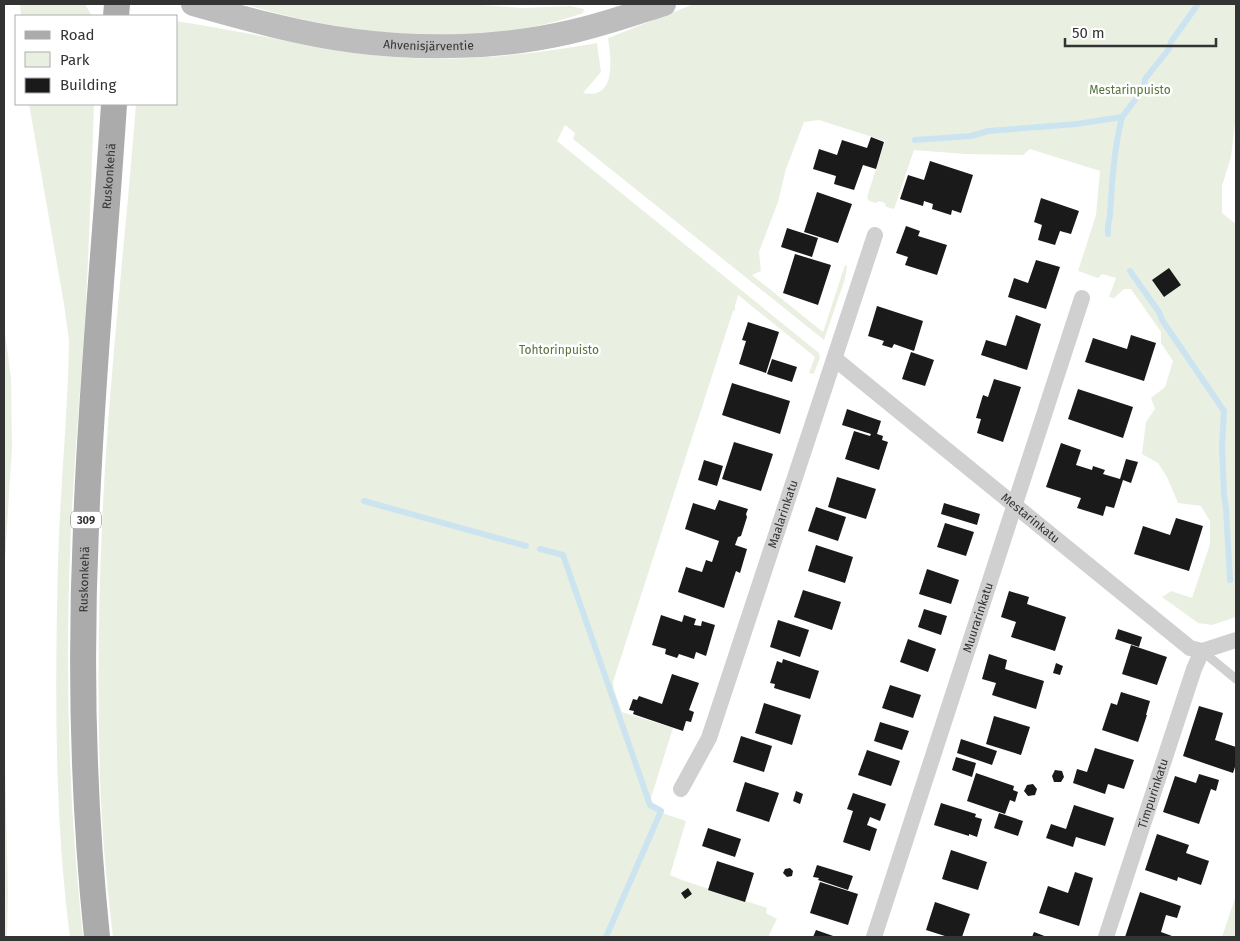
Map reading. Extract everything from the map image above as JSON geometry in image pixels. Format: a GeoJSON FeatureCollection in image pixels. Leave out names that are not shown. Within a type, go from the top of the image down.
{"type":"FeatureCollection","features":[{"type":"Feature","properties":{"kind":"main road","name":"Ahvenisjärventie"},"geometry":{"type":"LineString","coordinates":[[193,4],[264,23],[355,41],[431,46],[481,44],[546,37],[599,25],[664,4]]}},
{"type":"Feature","properties":{"kind":"main road","name":"Ruskonkehä"},"geometry":{"type":"LineString","coordinates":[[97,937],[90,869],[84,721],[86,526],[114,105]]}},
{"type":"Feature","properties":{"kind":"street","name":"Maalarinkatu"},"geometry":{"type":"LineString","coordinates":[[681,789],[709,738],[875,235]]}},
{"type":"Feature","properties":{"kind":"street","name":"Muurarinkatu"},"geometry":{"type":"LineString","coordinates":[[874,937],[1082,298]]}},
{"type":"Feature","properties":{"kind":"street","name":"Mestarinkatu"},"geometry":{"type":"LineString","coordinates":[[835,358],[1190,648],[1202,652]]}},
{"type":"Feature","properties":{"kind":"street"},"geometry":{"type":"LineString","coordinates":[[1202,652],[1236,640]]}},
{"type":"Feature","properties":{"kind":"street","name":"Timpurinkatu"},"geometry":{"type":"LineString","coordinates":[[1106,937],[1194,669],[1202,652]]}},
{"type":"Feature","properties":{"kind":"lane"},"geometry":{"type":"LineString","coordinates":[[1202,652],[1236,679]]}},
{"type":"Feature","properties":{"kind":"green space"},"geometry":{"type":"Polygon","coordinates":[[[20,4],[85,4],[91,15],[21,15],[20,4]]]}},
{"type":"Feature","properties":{"kind":"green space"},"geometry":{"type":"Polygon","coordinates":[[[244,4],[467,4],[523,8],[570,6],[584,9],[583,13],[560,20],[508,31],[432,35],[356,29],[281,14],[244,4]]]}},
{"type":"Feature","properties":{"kind":"green space"},"geometry":{"type":"Polygon","coordinates":[[[694,4],[1236,4],[1236,115],[1231,157],[1222,186],[1222,213],[1236,224],[1236,617],[1212,625],[1198,623],[1162,597],[1171,591],[1192,598],[1210,544],[1210,521],[1201,506],[1178,503],[1167,477],[1158,463],[1142,454],[1146,422],[1155,409],[1151,398],[1165,387],[1173,361],[1161,343],[1161,332],[1131,289],[1124,289],[1114,298],[1109,297],[1116,278],[1102,274],[1098,278],[1078,271],[1096,215],[1100,171],[1030,149],[1023,155],[965,154],[914,150],[894,209],[886,207],[885,203],[879,201],[876,203],[869,201],[867,197],[885,141],[819,120],[804,122],[786,169],[778,202],[759,252],[761,271],[752,275],[823,332],[845,265],[847,266],[845,279],[824,340],[573,139],[575,133],[565,125],[557,141],[819,353],[820,358],[814,373],[809,373],[815,357],[738,295],[735,310],[733,311],[613,682],[622,712],[673,728],[650,801],[653,810],[686,821],[670,875],[767,908],[766,913],[777,919],[768,937],[113,937],[102,820],[99,699],[101,561],[108,420],[136,105],[178,105],[178,21],[339,50],[393,57],[470,58],[547,51],[597,43],[601,72],[583,93],[594,93],[602,90],[607,84],[610,66],[608,38],[694,4]]]}},
{"type":"Feature","properties":{"kind":"green space"},"geometry":{"type":"Polygon","coordinates":[[[29,105],[94,105],[86,305],[71,527],[68,630],[71,784],[83,937],[70,937],[58,797],[56,656],[58,563],[69,340],[29,105]]]}},
{"type":"Feature","properties":{"kind":"green space"},"geometry":{"type":"Polygon","coordinates":[[[4,325],[11,378],[12,447],[4,576],[4,325]]]}},
{"type":"Feature","properties":{"kind":"green space"},"geometry":{"type":"Polygon","coordinates":[[[4,715],[8,895],[7,937],[4,937],[4,715]]]}},
{"type":"Feature","properties":{"kind":"green space"},"geometry":{"type":"Polygon","coordinates":[[[1236,895],[1236,937],[1222,937],[1236,895]]]}},
{"type":"Feature","properties":{"kind":"building"},"geometry":{"type":"Polygon","coordinates":[[[871,137],[884,142],[876,169],[863,165],[854,190],[834,184],[836,176],[813,169],[819,149],[837,155],[842,140],[867,148],[871,137]]]}},
{"type":"Feature","properties":{"kind":"building"},"geometry":{"type":"Polygon","coordinates":[[[930,161],[973,175],[961,213],[952,210],[951,215],[932,209],[933,204],[924,201],[923,206],[900,199],[908,175],[924,180],[930,161]]]}},
{"type":"Feature","properties":{"kind":"building"},"geometry":{"type":"Polygon","coordinates":[[[817,192],[852,204],[838,243],[804,232],[817,192]]]}},
{"type":"Feature","properties":{"kind":"building"},"geometry":{"type":"Polygon","coordinates":[[[1041,198],[1079,211],[1071,234],[1060,231],[1055,245],[1038,240],[1042,225],[1034,222],[1041,198]]]}},
{"type":"Feature","properties":{"kind":"building"},"geometry":{"type":"Polygon","coordinates":[[[906,226],[920,231],[918,236],[947,245],[937,275],[905,265],[908,257],[896,253],[906,226]]]}},
{"type":"Feature","properties":{"kind":"building"},"geometry":{"type":"Polygon","coordinates":[[[787,228],[818,238],[812,257],[781,247],[787,228]]]}},
{"type":"Feature","properties":{"kind":"building"},"geometry":{"type":"Polygon","coordinates":[[[795,254],[831,265],[818,305],[783,293],[795,254]]]}},
{"type":"Feature","properties":{"kind":"building"},"geometry":{"type":"Polygon","coordinates":[[[1036,260],[1060,267],[1046,309],[1008,297],[1014,278],[1028,283],[1036,260]]]}},
{"type":"Feature","properties":{"kind":"building"},"geometry":{"type":"Polygon","coordinates":[[[1169,268],[1181,285],[1164,297],[1152,280],[1169,268]]]}},
{"type":"Feature","properties":{"kind":"building"},"geometry":{"type":"Polygon","coordinates":[[[877,306],[923,321],[914,351],[894,344],[892,348],[882,345],[884,341],[868,336],[877,306]]]}},
{"type":"Feature","properties":{"kind":"building"},"geometry":{"type":"Polygon","coordinates":[[[1016,315],[1041,324],[1027,370],[981,355],[986,340],[1006,346],[1016,315]]]}},
{"type":"Feature","properties":{"kind":"building"},"geometry":{"type":"Polygon","coordinates":[[[748,322],[779,332],[766,373],[739,364],[746,341],[742,340],[748,322]]]}},
{"type":"Feature","properties":{"kind":"building"},"geometry":{"type":"Polygon","coordinates":[[[1131,335],[1156,343],[1144,381],[1085,362],[1093,338],[1127,349],[1131,335]]]}},
{"type":"Feature","properties":{"kind":"building"},"geometry":{"type":"Polygon","coordinates":[[[911,352],[934,360],[925,386],[902,379],[911,352]]]}},
{"type":"Feature","properties":{"kind":"building"},"geometry":{"type":"Polygon","coordinates":[[[772,359],[797,367],[792,382],[767,374],[772,359]]]}},
{"type":"Feature","properties":{"kind":"building"},"geometry":{"type":"Polygon","coordinates":[[[994,379],[1021,387],[1003,442],[977,433],[981,419],[976,418],[983,395],[988,397],[994,379]]]}},
{"type":"Feature","properties":{"kind":"building"},"geometry":{"type":"Polygon","coordinates":[[[732,383],[790,401],[780,434],[722,415],[732,383]]]}},
{"type":"Feature","properties":{"kind":"building"},"geometry":{"type":"Polygon","coordinates":[[[1078,389],[1133,407],[1123,438],[1068,419],[1078,389]]]}},
{"type":"Feature","properties":{"kind":"building"},"geometry":{"type":"Polygon","coordinates":[[[847,409],[881,421],[877,434],[883,436],[882,440],[888,442],[879,470],[845,459],[854,431],[870,436],[871,434],[842,425],[847,409]]]}},
{"type":"Feature","properties":{"kind":"building"},"geometry":{"type":"Polygon","coordinates":[[[734,442],[773,454],[761,491],[722,479],[734,442]]]}},
{"type":"Feature","properties":{"kind":"building"},"geometry":{"type":"Polygon","coordinates":[[[1061,443],[1081,450],[1076,465],[1092,470],[1093,466],[1105,470],[1103,474],[1120,479],[1126,459],[1138,462],[1131,483],[1123,480],[1114,508],[1106,506],[1103,516],[1077,508],[1081,498],[1046,487],[1061,443]]]}},
{"type":"Feature","properties":{"kind":"building"},"geometry":{"type":"Polygon","coordinates":[[[704,460],[723,466],[717,486],[698,480],[704,460]]]}},
{"type":"Feature","properties":{"kind":"building"},"geometry":{"type":"Polygon","coordinates":[[[837,477],[876,489],[866,519],[828,507],[837,477]]]}},
{"type":"Feature","properties":{"kind":"building"},"geometry":{"type":"Polygon","coordinates":[[[719,500],[748,509],[741,536],[738,537],[735,545],[747,549],[740,573],[736,571],[724,608],[678,592],[686,567],[702,572],[706,560],[712,562],[719,541],[685,529],[693,503],[715,510],[719,500]]]}},
{"type":"Feature","properties":{"kind":"building"},"geometry":{"type":"Polygon","coordinates":[[[944,503],[980,514],[977,525],[941,514],[944,503]]]}},
{"type":"Feature","properties":{"kind":"building"},"geometry":{"type":"Polygon","coordinates":[[[816,507],[846,517],[838,541],[808,531],[816,507]]]}},
{"type":"Feature","properties":{"kind":"building"},"geometry":{"type":"Polygon","coordinates":[[[1176,518],[1203,526],[1189,571],[1134,554],[1143,526],[1170,535],[1176,518]]]}},
{"type":"Feature","properties":{"kind":"building"},"geometry":{"type":"Polygon","coordinates":[[[945,523],[974,532],[966,556],[937,547],[945,523]]]}},
{"type":"Feature","properties":{"kind":"building"},"geometry":{"type":"Polygon","coordinates":[[[816,545],[853,557],[845,583],[808,571],[816,545]]]}},
{"type":"Feature","properties":{"kind":"building"},"geometry":{"type":"Polygon","coordinates":[[[927,569],[959,580],[951,604],[919,594],[927,569]]]}},
{"type":"Feature","properties":{"kind":"building"},"geometry":{"type":"Polygon","coordinates":[[[803,590],[841,602],[832,630],[794,617],[803,590]]]}},
{"type":"Feature","properties":{"kind":"building"},"geometry":{"type":"Polygon","coordinates":[[[1009,591],[1029,597],[1027,604],[1066,617],[1055,651],[1011,637],[1016,622],[1001,617],[1009,591]]]}},
{"type":"Feature","properties":{"kind":"building"},"geometry":{"type":"Polygon","coordinates":[[[924,609],[947,616],[941,635],[918,627],[924,609]]]}},
{"type":"Feature","properties":{"kind":"building"},"geometry":{"type":"Polygon","coordinates":[[[661,615],[682,622],[684,615],[696,619],[694,625],[701,626],[702,621],[715,625],[706,656],[696,652],[694,659],[679,654],[677,658],[665,654],[666,649],[652,645],[661,615]]]}},
{"type":"Feature","properties":{"kind":"building"},"geometry":{"type":"Polygon","coordinates":[[[778,620],[809,630],[800,657],[770,647],[778,620]]]}},
{"type":"Feature","properties":{"kind":"building"},"geometry":{"type":"Polygon","coordinates":[[[1118,629],[1142,637],[1139,647],[1115,639],[1118,629]]]}},
{"type":"Feature","properties":{"kind":"building"},"geometry":{"type":"Polygon","coordinates":[[[908,639],[936,649],[928,672],[900,662],[908,639]]]}},
{"type":"Feature","properties":{"kind":"building"},"geometry":{"type":"Polygon","coordinates":[[[1131,645],[1167,657],[1157,685],[1122,674],[1131,645]]]}},
{"type":"Feature","properties":{"kind":"building"},"geometry":{"type":"Polygon","coordinates":[[[989,654],[1007,660],[1005,669],[1044,681],[1036,709],[992,695],[996,683],[982,679],[989,654]]]}},
{"type":"Feature","properties":{"kind":"building"},"geometry":{"type":"Polygon","coordinates":[[[783,659],[819,671],[810,699],[774,688],[775,684],[770,683],[777,661],[782,663],[783,659]]]}},
{"type":"Feature","properties":{"kind":"building"},"geometry":{"type":"Polygon","coordinates":[[[1056,663],[1063,666],[1060,675],[1053,673],[1056,663]]]}},
{"type":"Feature","properties":{"kind":"building"},"geometry":{"type":"Polygon","coordinates":[[[672,674],[699,683],[689,710],[694,712],[691,722],[686,721],[683,731],[633,714],[634,711],[629,710],[633,699],[637,700],[639,696],[662,704],[672,674]]]}},
{"type":"Feature","properties":{"kind":"building"},"geometry":{"type":"Polygon","coordinates":[[[890,685],[921,695],[913,718],[882,708],[890,685]]]}},
{"type":"Feature","properties":{"kind":"building"},"geometry":{"type":"Polygon","coordinates":[[[1121,692],[1150,701],[1138,742],[1102,730],[1111,703],[1117,705],[1121,692]]]}},
{"type":"Feature","properties":{"kind":"building"},"geometry":{"type":"Polygon","coordinates":[[[764,703],[801,715],[792,745],[755,733],[764,703]]]}},
{"type":"Feature","properties":{"kind":"building"},"geometry":{"type":"Polygon","coordinates":[[[1199,706],[1223,713],[1215,740],[1236,747],[1236,764],[1233,773],[1183,756],[1199,706]]]}},
{"type":"Feature","properties":{"kind":"building"},"geometry":{"type":"Polygon","coordinates":[[[994,716],[1030,727],[1021,755],[986,744],[994,716]]]}},
{"type":"Feature","properties":{"kind":"building"},"geometry":{"type":"Polygon","coordinates":[[[880,722],[909,731],[902,750],[874,741],[880,722]]]}},
{"type":"Feature","properties":{"kind":"building"},"geometry":{"type":"Polygon","coordinates":[[[741,736],[772,746],[764,772],[733,762],[741,736]]]}},
{"type":"Feature","properties":{"kind":"building"},"geometry":{"type":"Polygon","coordinates":[[[961,739],[997,751],[992,765],[957,753],[961,739]]]}},
{"type":"Feature","properties":{"kind":"building"},"geometry":{"type":"Polygon","coordinates":[[[1095,748],[1134,760],[1124,789],[1108,784],[1105,794],[1073,783],[1077,769],[1087,772],[1095,748]]]}},
{"type":"Feature","properties":{"kind":"building"},"geometry":{"type":"Polygon","coordinates":[[[867,750],[900,761],[891,786],[858,775],[867,750]]]}},
{"type":"Feature","properties":{"kind":"building"},"geometry":{"type":"Polygon","coordinates":[[[956,757],[976,763],[972,777],[952,770],[956,757]]]}},
{"type":"Feature","properties":{"kind":"building"},"geometry":{"type":"Polygon","coordinates":[[[1055,770],[1062,771],[1064,777],[1061,782],[1054,782],[1052,776],[1055,770]]]}},
{"type":"Feature","properties":{"kind":"building"},"geometry":{"type":"Polygon","coordinates":[[[976,773],[1014,786],[1013,790],[1018,792],[1015,802],[1010,800],[1005,814],[967,801],[976,773]]]}},
{"type":"Feature","properties":{"kind":"building"},"geometry":{"type":"Polygon","coordinates":[[[1199,774],[1219,780],[1216,791],[1211,789],[1199,824],[1163,812],[1175,776],[1196,783],[1199,774]]]}},
{"type":"Feature","properties":{"kind":"building"},"geometry":{"type":"Polygon","coordinates":[[[745,782],[779,793],[769,822],[736,811],[745,782]]]}},
{"type":"Feature","properties":{"kind":"building"},"geometry":{"type":"Polygon","coordinates":[[[1033,784],[1037,789],[1035,795],[1028,796],[1024,791],[1027,785],[1033,784]]]}},
{"type":"Feature","properties":{"kind":"building"},"geometry":{"type":"Polygon","coordinates":[[[796,791],[803,794],[800,804],[793,801],[796,791]]]}},
{"type":"Feature","properties":{"kind":"building"},"geometry":{"type":"Polygon","coordinates":[[[853,793],[886,804],[880,821],[870,817],[867,825],[877,829],[870,851],[843,842],[853,811],[847,809],[853,793]]]}},
{"type":"Feature","properties":{"kind":"building"},"geometry":{"type":"Polygon","coordinates":[[[941,803],[976,814],[975,817],[982,819],[977,837],[934,825],[941,803]]]}},
{"type":"Feature","properties":{"kind":"building"},"geometry":{"type":"Polygon","coordinates":[[[1074,805],[1114,818],[1105,846],[1076,837],[1073,847],[1046,838],[1051,824],[1066,829],[1074,805]]]}},
{"type":"Feature","properties":{"kind":"building"},"geometry":{"type":"Polygon","coordinates":[[[999,813],[1023,821],[1018,836],[994,828],[999,813]]]}},
{"type":"Feature","properties":{"kind":"building"},"geometry":{"type":"Polygon","coordinates":[[[708,828],[741,839],[735,857],[702,846],[708,828]]]}},
{"type":"Feature","properties":{"kind":"building"},"geometry":{"type":"Polygon","coordinates":[[[1157,834],[1189,845],[1186,853],[1209,861],[1201,885],[1178,877],[1177,881],[1145,870],[1157,834]]]}},
{"type":"Feature","properties":{"kind":"building"},"geometry":{"type":"Polygon","coordinates":[[[951,850],[987,862],[978,890],[942,879],[951,850]]]}},
{"type":"Feature","properties":{"kind":"building"},"geometry":{"type":"Polygon","coordinates":[[[717,861],[754,873],[745,902],[708,890],[717,861]]]}},
{"type":"Feature","properties":{"kind":"building"},"geometry":{"type":"Polygon","coordinates":[[[817,865],[853,876],[848,890],[813,877],[817,865]]]}},
{"type":"Feature","properties":{"kind":"building"},"geometry":{"type":"Polygon","coordinates":[[[790,868],[793,871],[792,876],[787,877],[783,873],[785,869],[790,868]]]}},
{"type":"Feature","properties":{"kind":"building"},"geometry":{"type":"Polygon","coordinates":[[[1075,872],[1093,878],[1079,926],[1039,913],[1048,886],[1068,893],[1075,872]]]}},
{"type":"Feature","properties":{"kind":"building"},"geometry":{"type":"Polygon","coordinates":[[[820,882],[858,894],[848,925],[810,913],[820,882]]]}},
{"type":"Feature","properties":{"kind":"building"},"geometry":{"type":"Polygon","coordinates":[[[688,888],[692,894],[685,899],[681,893],[688,888]]]}},
{"type":"Feature","properties":{"kind":"building"},"geometry":{"type":"Polygon","coordinates":[[[1140,892],[1181,906],[1177,918],[1166,915],[1161,932],[1171,937],[1125,937],[1140,892]]]}},
{"type":"Feature","properties":{"kind":"building"},"geometry":{"type":"Polygon","coordinates":[[[935,902],[970,914],[962,937],[948,937],[926,930],[935,902]]]}},
{"type":"Feature","properties":{"kind":"building"},"geometry":{"type":"Polygon","coordinates":[[[816,930],[836,937],[813,937],[816,930]]]}},
{"type":"Feature","properties":{"kind":"building"},"geometry":{"type":"Polygon","coordinates":[[[1034,932],[1047,937],[1032,937],[1034,932]]]}},
{"type":"Feature","properties":{"kind":"waterway"},"geometry":{"type":"LineString","coordinates":[[1144,85],[1145,79],[1169,49],[1171,42],[1198,4]]}},
{"type":"Feature","properties":{"kind":"waterway"},"geometry":{"type":"LineString","coordinates":[[915,140],[971,136],[988,131],[1077,124],[1122,117],[1135,100]]}},
{"type":"Feature","properties":{"kind":"waterway"},"geometry":{"type":"LineString","coordinates":[[1108,234],[1115,153],[1122,117]]}},
{"type":"Feature","properties":{"kind":"waterway"},"geometry":{"type":"LineString","coordinates":[[1130,271],[1224,411],[1222,447],[1230,580]]}},
{"type":"Feature","properties":{"kind":"waterway"},"geometry":{"type":"LineString","coordinates":[[364,501],[526,546]]}},
{"type":"Feature","properties":{"kind":"waterway"},"geometry":{"type":"LineString","coordinates":[[540,549],[563,555],[650,805],[661,811],[606,937]]}},
{"type":"Feature","properties":{"kind":"park label","name":"Mestarinpuisto"},"geometry":{"type":"Point","coordinates":[1130,90]}},
{"type":"Feature","properties":{"kind":"park label","name":"Tohtorinpuisto"},"geometry":{"type":"Point","coordinates":[559,350]}}]}
